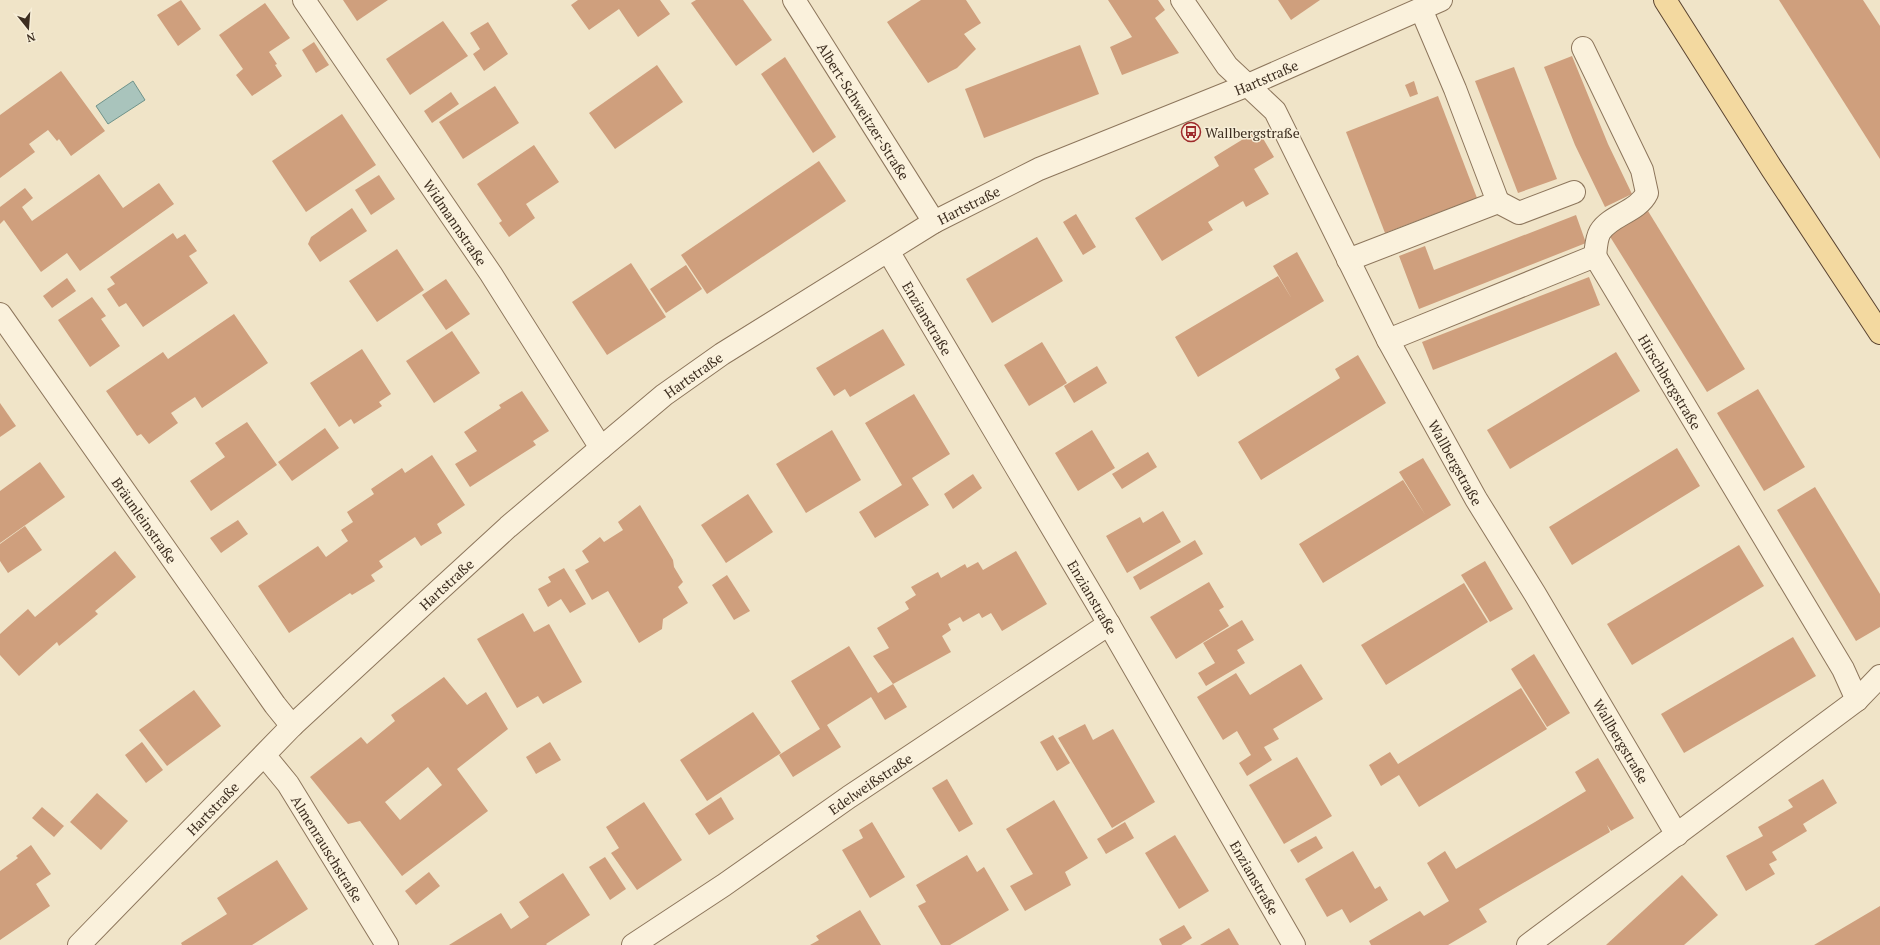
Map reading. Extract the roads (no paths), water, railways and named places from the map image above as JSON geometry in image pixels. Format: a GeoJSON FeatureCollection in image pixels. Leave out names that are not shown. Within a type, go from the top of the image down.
{"type":"FeatureCollection","features":[{"type":"Feature","properties":{"kind":"main road"},"geometry":{"type":"LineString","coordinates":[[1665,0],[1772,169],[1880,333]]}},
{"type":"Feature","properties":{"kind":"street","name":"Widmannstraße"},"geometry":{"type":"LineString","coordinates":[[304,0],[491,274],[601,448]]}},
{"type":"Feature","properties":{"kind":"street","name":"Albert-Schweitzer-Straße"},"geometry":{"type":"LineString","coordinates":[[794,0],[934,222]]}},
{"type":"Feature","properties":{"kind":"street","name":"Wallbergstraße"},"geometry":{"type":"LineString","coordinates":[[1182,0],[1227,66],[1275,110],[1388,340],[1476,499],[1539,599],[1677,834]]}},
{"type":"Feature","properties":{"kind":"street","name":"Hartstraße"},"geometry":{"type":"LineString","coordinates":[[79,945],[265,756],[292,726],[508,527],[664,396],[722,354],[934,222],[1039,168],[1248,85],[1441,0]]}},
{"type":"Feature","properties":{"kind":"street"},"geometry":{"type":"LineString","coordinates":[[1421,9],[1455,89],[1498,202],[1519,213],[1574,192]]}},
{"type":"Feature","properties":{"kind":"street"},"geometry":{"type":"LineString","coordinates":[[1388,340],[1595,256],[1600,232],[1605,226],[1643,201],[1647,193],[1647,185],[1642,170],[1583,48]]}},
{"type":"Feature","properties":{"kind":"street"},"geometry":{"type":"LineString","coordinates":[[1348,260],[1498,202]]}},
{"type":"Feature","properties":{"kind":"street","name":"Enzianstraße"},"geometry":{"type":"LineString","coordinates":[[888,251],[1109,624],[1294,945]]}},
{"type":"Feature","properties":{"kind":"street","name":"Hirschbergstraße"},"geometry":{"type":"LineString","coordinates":[[1595,256],[1843,669],[1857,700]]}},
{"type":"Feature","properties":{"kind":"street","name":"Bräunleinstraße"},"geometry":{"type":"LineString","coordinates":[[0,314],[266,692],[292,726]]}},
{"type":"Feature","properties":{"kind":"street","name":"Edelweißstraße"},"geometry":{"type":"LineString","coordinates":[[633,945],[855,793],[1109,624]]}},
{"type":"Feature","properties":{"kind":"street"},"geometry":{"type":"LineString","coordinates":[[1528,945],[1857,700],[1880,676]]}},
{"type":"Feature","properties":{"kind":"street","name":"Almenrauschstraße"},"geometry":{"type":"LineString","coordinates":[[265,756],[288,784],[387,945]]}},
{"type":"Feature","properties":{"kind":"water"},"geometry":{"type":"Polygon","coordinates":[[[133,81],[145,100],[108,124],[96,106],[133,81]]]}},
{"type":"Feature","properties":{"kind":"place","name":"Wallbergstraße"},"geometry":{"type":"Point","coordinates":[1191,132]}}]}
